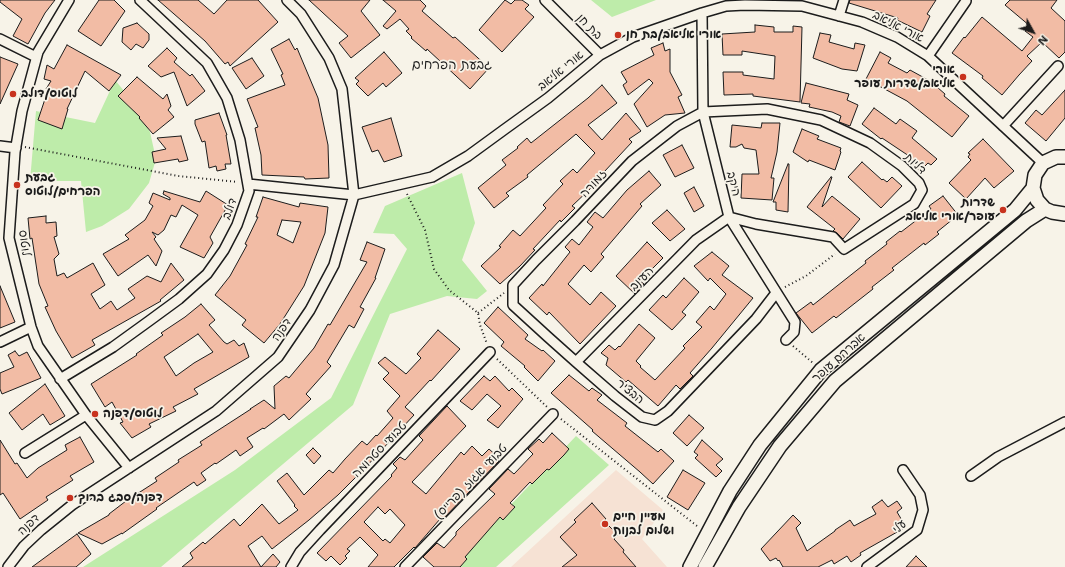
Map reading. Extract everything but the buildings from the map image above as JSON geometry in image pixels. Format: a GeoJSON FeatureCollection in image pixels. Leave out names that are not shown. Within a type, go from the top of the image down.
{"type":"FeatureCollection","features":[{"type":"Feature","properties":{"kind":"street","name":"לוטוס"},"geometry":{"type":"LineString","coordinates":[[69,0],[36,57],[22,111],[4,239],[38,346],[86,415],[128,468]]}},
{"type":"Feature","properties":{"kind":"street","name":"דולב"},"geometry":{"type":"LineString","coordinates":[[60,379],[112,347],[149,321],[179,299],[207,274],[224,250],[237,225],[249,191],[240,140],[227,98],[207,63],[140,0]]}},
{"type":"Feature","properties":{"kind":"street","name":"דפנה"},"geometry":{"type":"LineString","coordinates":[[8,567],[24,546],[72,505],[216,411],[278,357],[310,310],[334,265],[354,195],[342,89],[329,58],[302,14],[287,0]]}},
{"type":"Feature","properties":{"kind":"street","name":"בת חן"},"geometry":{"type":"LineString","coordinates":[[545,0],[600,55]]}},
{"type":"Feature","properties":{"kind":"street"},"geometry":{"type":"LineString","coordinates":[[839,16],[844,0]]}},
{"type":"Feature","properties":{"kind":"street"},"geometry":{"type":"LineString","coordinates":[[928,56],[966,1]]}},
{"type":"Feature","properties":{"kind":"street","name":"אורי אליאב"},"geometry":{"type":"LineString","coordinates":[[248,184],[354,195],[432,176],[468,156],[548,98],[600,55],[633,37],[702,13],[726,6],[745,3],[802,6],[862,22],[897,37],[928,56],[1043,163]]}},
{"type":"Feature","properties":{"kind":"street","name":"היקב"},"geometry":{"type":"LineString","coordinates":[[702,13],[703,112],[729,217],[795,322],[794,332],[786,340]]}},
{"type":"Feature","properties":{"kind":"street"},"geometry":{"type":"LineString","coordinates":[[0,39],[36,57]]}},
{"type":"Feature","properties":{"kind":"street"},"geometry":{"type":"LineString","coordinates":[[1003,126],[1058,66]]}},
{"type":"Feature","properties":{"kind":"street","name":"דליות"},"geometry":{"type":"LineString","coordinates":[[703,112],[766,109],[821,120],[870,143],[902,166],[919,183],[922,190],[914,204],[844,249]]}},
{"type":"Feature","properties":{"kind":"street","name":"זמורה"},"geometry":{"type":"LineString","coordinates":[[513,285],[632,161],[677,126],[703,112]]}},
{"type":"Feature","properties":{"kind":"street"},"geometry":{"type":"LineString","coordinates":[[0,146],[16,147]]}},
{"type":"Feature","properties":{"kind":"street"},"geometry":{"type":"LineString","coordinates":[[1065,156],[1056,157],[1043,163],[1035,174],[1033,188],[1037,200],[1045,209],[1052,212],[1065,214]]}},
{"type":"Feature","properties":{"kind":"street","name":"אברהם עופר"},"geometry":{"type":"LineString","coordinates":[[690,567],[730,491],[760,445],[821,370],[1015,210],[1033,188]]}},
{"type":"Feature","properties":{"kind":"street","name":"אברהם עופר"},"geometry":{"type":"LineString","coordinates":[[705,567],[739,507],[780,446],[835,381],[1026,221],[1045,209]]}},
{"type":"Feature","properties":{"kind":"street"},"geometry":{"type":"LineString","coordinates":[[729,217],[756,224],[833,237],[844,249]]}},
{"type":"Feature","properties":{"kind":"street","name":"העינב"},"geometry":{"type":"LineString","coordinates":[[576,362],[696,240],[729,217]]}},
{"type":"Feature","properties":{"kind":"street","name":"הבציר"},"geometry":{"type":"LineString","coordinates":[[513,285],[513,305],[576,362],[642,417],[655,420],[668,411],[756,319],[776,294]]}},
{"type":"Feature","properties":{"kind":"street"},"geometry":{"type":"LineString","coordinates":[[0,342],[31,327]]}},
{"type":"Feature","properties":{"kind":"street","name":"טבועי סטרומה"},"geometry":{"type":"LineString","coordinates":[[291,567],[300,552],[320,530],[490,352]]}},
{"type":"Feature","properties":{"kind":"street","name":"טבועי אגוז (פרייס)"},"geometry":{"type":"LineString","coordinates":[[406,567],[553,414]]}},
{"type":"Feature","properties":{"kind":"street"},"geometry":{"type":"LineString","coordinates":[[25,453],[86,415]]}},
{"type":"Feature","properties":{"kind":"street"},"geometry":{"type":"LineString","coordinates":[[971,476],[998,457],[1065,422]]}},
{"type":"Feature","properties":{"kind":"street","name":"עלי"},"geometry":{"type":"LineString","coordinates":[[867,567],[917,530],[923,510],[920,495],[903,470]]}},
{"type":"Feature","properties":{"kind":"path"},"geometry":{"type":"LineString","coordinates":[[16,147],[178,176],[248,184]]}},
{"type":"Feature","properties":{"kind":"path"},"geometry":{"type":"LineString","coordinates":[[402,184],[425,230],[434,269],[449,290],[478,313],[480,325],[490,352],[553,414],[707,534]]}},
{"type":"Feature","properties":{"kind":"path"},"geometry":{"type":"LineString","coordinates":[[776,294],[806,276],[839,251],[844,249]]}},
{"type":"Feature","properties":{"kind":"path"},"geometry":{"type":"LineString","coordinates":[[478,313],[513,285]]}},
{"type":"Feature","properties":{"kind":"path"},"geometry":{"type":"LineString","coordinates":[[786,340],[821,370]]}},
{"type":"Feature","properties":{"kind":"shaded area","name":"מעיין חיים ושלום לבנות"},"geometry":{"type":"Polygon","coordinates":[[[616,470],[663,510],[642,539],[667,567],[511,567],[616,470]]]}},
{"type":"Feature","properties":{"kind":"green space"},"geometry":{"type":"Polygon","coordinates":[[[591,0],[656,0],[612,17],[591,0]]]}},
{"type":"Feature","properties":{"kind":"green space"},"geometry":{"type":"Polygon","coordinates":[[[115,80],[134,103],[150,132],[156,159],[149,183],[129,209],[102,226],[86,232],[81,181],[30,181],[36,111],[95,123],[115,80]]]}},
{"type":"Feature","properties":{"kind":"green space"},"geometry":{"type":"Polygon","coordinates":[[[462,173],[475,223],[462,260],[487,291],[477,299],[447,296],[390,314],[353,405],[161,567],[83,567],[235,470],[331,398],[407,249],[394,234],[373,233],[385,206],[462,173]]]}},
{"type":"Feature","properties":{"kind":"green space"},"geometry":{"type":"Polygon","coordinates":[[[576,436],[609,465],[496,567],[452,567],[576,436]]]}},
{"type":"Feature","properties":{"kind":"place","name":"אורי אליאב/בת חן"},"geometry":{"type":"Point","coordinates":[618,35]}},
{"type":"Feature","properties":{"kind":"place","name":"אורי אליאב/שדרות עופר"},"geometry":{"type":"Point","coordinates":[963,77]}},
{"type":"Feature","properties":{"kind":"place","name":"לוטוס/דולב"},"geometry":{"type":"Point","coordinates":[13,94]}},
{"type":"Feature","properties":{"kind":"place","name":"גבעת הפרחים/לוטוס"},"geometry":{"type":"Point","coordinates":[17,185]}},
{"type":"Feature","properties":{"kind":"place","name":"שדרות עופר/אורי אליאב"},"geometry":{"type":"Point","coordinates":[1003,210]}},
{"type":"Feature","properties":{"kind":"place","name":"לוטוס/דפנה"},"geometry":{"type":"Point","coordinates":[95,414]}},
{"type":"Feature","properties":{"kind":"place","name":"דפנה/סבג ברוך"},"geometry":{"type":"Point","coordinates":[70,498]}},
{"type":"Feature","properties":{"kind":"place","name":"מעיין חיים ושלום לבנות"},"geometry":{"type":"Point","coordinates":[605,524]}},
{"type":"Feature","properties":{"kind":"district","name":"גבעת הפרחים"},"geometry":{"type":"Point","coordinates":[452,66]}}]}
